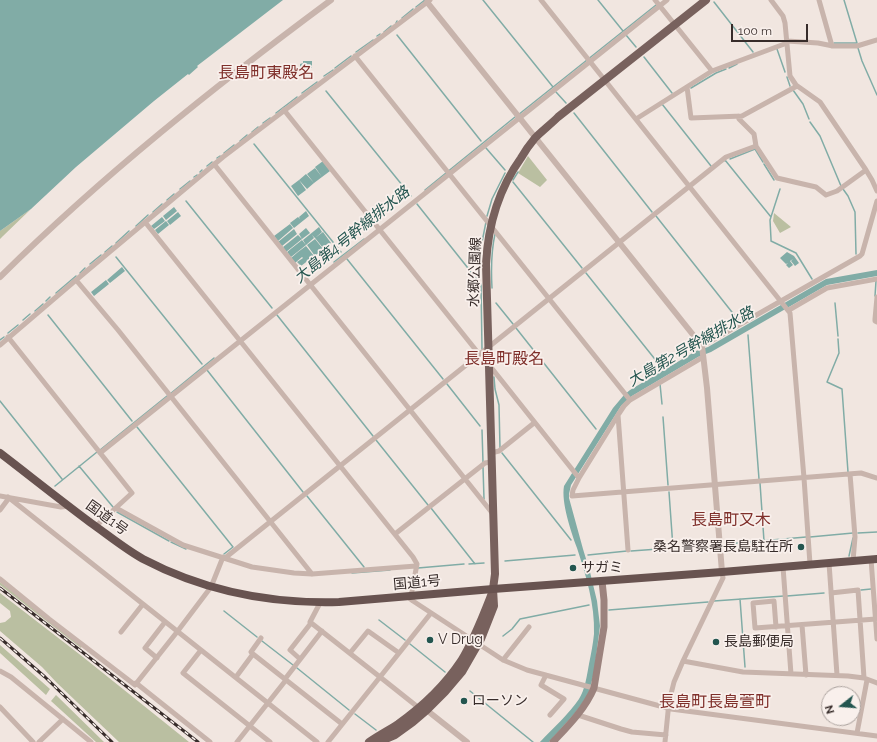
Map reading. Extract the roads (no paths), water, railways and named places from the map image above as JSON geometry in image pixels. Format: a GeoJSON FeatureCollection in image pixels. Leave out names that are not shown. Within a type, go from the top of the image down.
{"type":"FeatureCollection","features":[{"type":"Feature","properties":{"kind":"highway","name":"国道1号"},"geometry":{"type":"LineString","coordinates":[[0,453],[122,546],[143,558],[181,577],[234,593],[263,598],[320,603],[874,559]]}},
{"type":"Feature","properties":{"kind":"main road","name":"水郷公園線"},"geometry":{"type":"LineString","coordinates":[[369,742],[423,708],[456,680],[462,672],[475,642],[484,634],[494,606],[493,589],[495,574],[486,264],[487,245],[494,211],[505,182],[535,138],[558,117],[706,0]]}},
{"type":"Feature","properties":{"kind":"main road"},"geometry":{"type":"LineString","coordinates":[[553,742],[578,715],[592,693],[604,627],[604,600],[599,581]]}},
{"type":"Feature","properties":{"kind":"main road","name":"水郷公園線"},"geometry":{"type":"LineString","coordinates":[[379,742],[395,735],[413,722],[423,708]]}},
{"type":"Feature","properties":{"kind":"street"},"geometry":{"type":"LineString","coordinates":[[0,277],[62,218],[123,164],[257,55],[331,0]]}},
{"type":"Feature","properties":{"kind":"street"},"geometry":{"type":"LineString","coordinates":[[541,0],[790,313],[810,564]]}},
{"type":"Feature","properties":{"kind":"street"},"geometry":{"type":"LineString","coordinates":[[99,452],[589,60],[657,3],[667,0]]}},
{"type":"Feature","properties":{"kind":"street"},"geometry":{"type":"LineString","coordinates":[[771,0],[783,16],[785,23],[790,76],[797,86],[820,102],[866,170],[877,191]]}},
{"type":"Feature","properties":{"kind":"street"},"geometry":{"type":"LineString","coordinates":[[819,0],[832,46]]}},
{"type":"Feature","properties":{"kind":"street"},"geometry":{"type":"LineString","coordinates":[[0,345],[214,164],[428,1],[702,347],[707,388],[722,578],[674,682],[665,742]]}},
{"type":"Feature","properties":{"kind":"street"},"geometry":{"type":"LineString","coordinates":[[657,3],[712,71]]}},
{"type":"Feature","properties":{"kind":"street"},"geometry":{"type":"LineString","coordinates":[[636,119],[712,71],[787,42],[818,43],[832,46],[857,46],[877,40]]}},
{"type":"Feature","properties":{"kind":"street"},"geometry":{"type":"LineString","coordinates":[[355,56],[630,400]]}},
{"type":"Feature","properties":{"kind":"street"},"geometry":{"type":"LineString","coordinates":[[687,87],[691,118],[742,116],[797,86]]}},
{"type":"Feature","properties":{"kind":"street"},"geometry":{"type":"LineString","coordinates":[[284,110],[480,354]]}},
{"type":"Feature","properties":{"kind":"street"},"geometry":{"type":"LineString","coordinates":[[738,116],[739,119],[754,134],[756,146],[776,178],[816,187],[826,195],[837,191],[866,170]]}},
{"type":"Feature","properties":{"kind":"street"},"geometry":{"type":"LineString","coordinates":[[136,683],[211,587],[224,558],[726,157],[756,146]]}},
{"type":"Feature","properties":{"kind":"street"},"geometry":{"type":"LineString","coordinates":[[214,164],[493,514]]}},
{"type":"Feature","properties":{"kind":"street"},"geometry":{"type":"LineString","coordinates":[[702,347],[860,256],[862,254],[877,201]]}},
{"type":"Feature","properties":{"kind":"street"},"geometry":{"type":"LineString","coordinates":[[145,222],[395,534],[417,564],[410,596],[413,601],[503,660],[546,675],[671,709],[877,736]]}},
{"type":"Feature","properties":{"kind":"street"},"geometry":{"type":"LineString","coordinates":[[788,310],[827,288],[877,279]]}},
{"type":"Feature","properties":{"kind":"street"},"geometry":{"type":"LineString","coordinates":[[76,280],[118,330],[312,574]]}},
{"type":"Feature","properties":{"kind":"street"},"geometry":{"type":"LineString","coordinates":[[877,297],[875,321],[877,322]]}},
{"type":"Feature","properties":{"kind":"street"},"geometry":{"type":"LineString","coordinates":[[8,337],[132,493],[96,526]]}},
{"type":"Feature","properties":{"kind":"street"},"geometry":{"type":"LineString","coordinates":[[703,357],[630,400],[624,406],[578,478],[572,496],[861,473],[877,478]]}},
{"type":"Feature","properties":{"kind":"street"},"geometry":{"type":"LineString","coordinates":[[489,366],[578,478]]}},
{"type":"Feature","properties":{"kind":"street"},"geometry":{"type":"LineString","coordinates":[[618,415],[628,550]]}},
{"type":"Feature","properties":{"kind":"street"},"geometry":{"type":"LineString","coordinates":[[491,452],[499,451],[534,423]]}},
{"type":"Feature","properties":{"kind":"street"},"geometry":{"type":"LineString","coordinates":[[395,534],[484,463],[491,462]]}},
{"type":"Feature","properties":{"kind":"street"},"geometry":{"type":"LineString","coordinates":[[850,474],[855,537],[853,561]]}},
{"type":"Feature","properties":{"kind":"street"},"geometry":{"type":"LineString","coordinates":[[0,496],[61,507],[69,506]]}},
{"type":"Feature","properties":{"kind":"street"},"geometry":{"type":"LineString","coordinates":[[0,510],[8,498]]}},
{"type":"Feature","properties":{"kind":"street"},"geometry":{"type":"LineString","coordinates":[[8,498],[317,742]]}},
{"type":"Feature","properties":{"kind":"street"},"geometry":{"type":"LineString","coordinates":[[116,508],[183,545],[252,566],[294,573],[312,574],[416,568]]}},
{"type":"Feature","properties":{"kind":"street"},"geometry":{"type":"LineString","coordinates":[[874,559],[877,639]]}},
{"type":"Feature","properties":{"kind":"street"},"geometry":{"type":"LineString","coordinates":[[829,563],[837,675]]}},
{"type":"Feature","properties":{"kind":"street"},"geometry":{"type":"LineString","coordinates":[[783,566],[791,674]]}},
{"type":"Feature","properties":{"kind":"street"},"geometry":{"type":"LineString","coordinates":[[0,579],[49,619],[135,684],[136,683],[210,742]]}},
{"type":"Feature","properties":{"kind":"street"},"geometry":{"type":"LineString","coordinates":[[831,593],[858,590],[865,679],[857,733]]}},
{"type":"Feature","properties":{"kind":"street"},"geometry":{"type":"LineString","coordinates":[[776,627],[774,601],[753,603],[755,628],[776,627],[876,619]]}},
{"type":"Feature","properties":{"kind":"street"},"geometry":{"type":"LineString","coordinates":[[300,659],[290,650],[311,623],[310,622],[320,603]]}},
{"type":"Feature","properties":{"kind":"street"},"geometry":{"type":"LineString","coordinates":[[121,632],[143,604]]}},
{"type":"Feature","properties":{"kind":"street"},"geometry":{"type":"LineString","coordinates":[[328,742],[431,613]]}},
{"type":"Feature","properties":{"kind":"street"},"geometry":{"type":"LineString","coordinates":[[157,658],[145,648],[165,622]]}},
{"type":"Feature","properties":{"kind":"street"},"geometry":{"type":"LineString","coordinates":[[311,623],[467,742]]}},
{"type":"Feature","properties":{"kind":"street"},"geometry":{"type":"LineString","coordinates":[[802,625],[806,675]]}},
{"type":"Feature","properties":{"kind":"street"},"geometry":{"type":"LineString","coordinates":[[503,660],[530,627]]}},
{"type":"Feature","properties":{"kind":"street"},"geometry":{"type":"LineString","coordinates":[[237,742],[286,680],[322,631]]}},
{"type":"Feature","properties":{"kind":"street"},"geometry":{"type":"LineString","coordinates":[[350,653],[368,631],[399,653]]}},
{"type":"Feature","properties":{"kind":"street"},"geometry":{"type":"LineString","coordinates":[[236,677],[253,654],[251,652],[261,638]]}},
{"type":"Feature","properties":{"kind":"street"},"geometry":{"type":"LineString","coordinates":[[201,650],[183,673],[270,742]]}},
{"type":"Feature","properties":{"kind":"street"},"geometry":{"type":"LineString","coordinates":[[253,654],[342,724]]}},
{"type":"Feature","properties":{"kind":"street"},"geometry":{"type":"LineString","coordinates":[[683,661],[743,672],[837,675],[865,679],[877,683]]}},
{"type":"Feature","properties":{"kind":"street"},"geometry":{"type":"LineString","coordinates":[[0,671],[11,677],[91,742]]}},
{"type":"Feature","properties":{"kind":"street"},"geometry":{"type":"LineString","coordinates":[[546,675],[541,685],[564,699],[550,715]]}},
{"type":"Feature","properties":{"kind":"street"},"geometry":{"type":"LineString","coordinates":[[0,707],[33,742]]}},
{"type":"Feature","properties":{"kind":"street"},"geometry":{"type":"LineString","coordinates":[[578,715],[632,732],[650,732],[666,735]]}},
{"type":"Feature","properties":{"kind":"street"},"geometry":{"type":"LineString","coordinates":[[39,742],[63,719]]}},
{"type":"Feature","properties":{"kind":"water"},"geometry":{"type":"Polygon","coordinates":[[[0,0],[283,0],[154,101],[76,167],[31,209],[0,231],[0,0]]]}},
{"type":"Feature","properties":{"kind":"water"},"geometry":{"type":"Polygon","coordinates":[[[303,61],[312,61],[312,68],[300,68],[300,64],[303,63],[303,61]]]}},
{"type":"Feature","properties":{"kind":"water"},"geometry":{"type":"Polygon","coordinates":[[[323,161],[330,171],[322,177],[315,167],[323,161]]]}},
{"type":"Feature","properties":{"kind":"water"},"geometry":{"type":"Polygon","coordinates":[[[315,168],[322,177],[314,183],[307,174],[315,168]]]}},
{"type":"Feature","properties":{"kind":"water"},"geometry":{"type":"Polygon","coordinates":[[[306,174],[314,183],[307,189],[299,180],[306,174]]]}},
{"type":"Feature","properties":{"kind":"water"},"geometry":{"type":"Polygon","coordinates":[[[299,180],[306,190],[298,196],[291,186],[299,180]]]}},
{"type":"Feature","properties":{"kind":"water"},"geometry":{"type":"Polygon","coordinates":[[[174,207],[177,211],[166,220],[163,216],[174,207]]]}},
{"type":"Feature","properties":{"kind":"water"},"geometry":{"type":"Polygon","coordinates":[[[306,211],[309,216],[294,228],[290,223],[298,217],[300,219],[299,217],[306,211]]]}},
{"type":"Feature","properties":{"kind":"water"},"geometry":{"type":"Polygon","coordinates":[[[178,212],[181,216],[170,225],[167,221],[178,212]]]}},
{"type":"Feature","properties":{"kind":"water"},"geometry":{"type":"Polygon","coordinates":[[[162,217],[165,221],[154,229],[151,226],[162,217]]]}},
{"type":"Feature","properties":{"kind":"water"},"geometry":{"type":"Polygon","coordinates":[[[166,221],[169,225],[158,234],[155,230],[166,221]]]}},
{"type":"Feature","properties":{"kind":"water"},"geometry":{"type":"Polygon","coordinates":[[[290,224],[293,228],[278,241],[274,236],[290,224]]]}},
{"type":"Feature","properties":{"kind":"water"},"geometry":{"type":"Polygon","coordinates":[[[319,227],[322,232],[315,238],[312,235],[314,238],[306,245],[303,240],[319,227]]]}},
{"type":"Feature","properties":{"kind":"water"},"geometry":{"type":"Polygon","coordinates":[[[306,228],[310,233],[302,239],[299,234],[306,228]]]}},
{"type":"Feature","properties":{"kind":"water"},"geometry":{"type":"Polygon","coordinates":[[[294,229],[297,234],[282,246],[278,242],[294,229]]]}},
{"type":"Feature","properties":{"kind":"water"},"geometry":{"type":"Polygon","coordinates":[[[323,232],[331,243],[323,248],[315,238],[323,232]]]}},
{"type":"Feature","properties":{"kind":"water"},"geometry":{"type":"Polygon","coordinates":[[[298,235],[302,239],[286,252],[283,247],[298,235]]]}},
{"type":"Feature","properties":{"kind":"water"},"geometry":{"type":"Polygon","coordinates":[[[315,239],[323,249],[315,256],[307,245],[315,239]]]}},
{"type":"Feature","properties":{"kind":"water"},"geometry":{"type":"Polygon","coordinates":[[[302,240],[306,245],[291,257],[287,252],[302,240]]]}},
{"type":"Feature","properties":{"kind":"water"},"geometry":{"type":"Polygon","coordinates":[[[306,246],[314,256],[301,266],[297,262],[303,258],[302,257],[295,263],[291,258],[306,246]]]}},
{"type":"Feature","properties":{"kind":"water"},"geometry":{"type":"Polygon","coordinates":[[[787,252],[794,256],[799,263],[795,266],[791,261],[793,259],[790,261],[793,265],[789,268],[786,265],[788,263],[786,264],[780,258],[787,252]]]}},
{"type":"Feature","properties":{"kind":"water"},"geometry":{"type":"Polygon","coordinates":[[[122,267],[125,271],[110,283],[107,280],[122,267]]]}},
{"type":"Feature","properties":{"kind":"water"},"geometry":{"type":"Polygon","coordinates":[[[877,270],[877,276],[827,285],[711,352],[698,357],[632,396],[621,406],[571,485],[569,494],[597,601],[600,626],[594,673],[588,695],[575,713],[549,742],[540,742],[575,705],[581,695],[587,678],[594,634],[593,612],[587,580],[567,517],[563,493],[564,486],[613,408],[630,390],[696,351],[708,347],[826,279],[877,270]]]}},
{"type":"Feature","properties":{"kind":"water"},"geometry":{"type":"Polygon","coordinates":[[[106,280],[109,284],[94,296],[91,292],[106,280]]]}},
{"type":"Feature","properties":{"kind":"waterway"},"geometry":{"type":"LineString","coordinates":[[416,7],[425,0]]}},
{"type":"Feature","properties":{"kind":"waterway"},"geometry":{"type":"LineString","coordinates":[[483,0],[553,87]]}},
{"type":"Feature","properties":{"kind":"waterway"},"geometry":{"type":"LineString","coordinates":[[598,0],[623,31]]}},
{"type":"Feature","properties":{"kind":"waterway"},"geometry":{"type":"LineString","coordinates":[[834,43],[857,43],[844,0]]}},
{"type":"Feature","properties":{"kind":"waterway"},"geometry":{"type":"LineString","coordinates":[[714,2],[753,52]]}},
{"type":"Feature","properties":{"kind":"waterway","name":"大島第4号幹線排水路"},"geometry":{"type":"LineString","coordinates":[[518,115],[656,5]]}},
{"type":"Feature","properties":{"kind":"waterway"},"geometry":{"type":"LineString","coordinates":[[402,18],[413,9]]}},
{"type":"Feature","properties":{"kind":"waterway"},"geometry":{"type":"LineString","coordinates":[[384,32],[391,26]]}},
{"type":"Feature","properties":{"kind":"waterway"},"geometry":{"type":"LineString","coordinates":[[397,35],[481,141]]}},
{"type":"Feature","properties":{"kind":"waterway"},"geometry":{"type":"LineString","coordinates":[[626,35],[636,47]]}},
{"type":"Feature","properties":{"kind":"waterway"},"geometry":{"type":"LineString","coordinates":[[356,52],[373,40]]}},
{"type":"Feature","properties":{"kind":"waterway"},"geometry":{"type":"LineString","coordinates":[[858,48],[877,95]]}},
{"type":"Feature","properties":{"kind":"waterway"},"geometry":{"type":"LineString","coordinates":[[777,49],[785,72]]}},
{"type":"Feature","properties":{"kind":"waterway"},"geometry":{"type":"LineString","coordinates":[[335,68],[351,56]]}},
{"type":"Feature","properties":{"kind":"waterway"},"geometry":{"type":"LineString","coordinates":[[644,57],[672,93]]}},
{"type":"Feature","properties":{"kind":"waterway"},"geometry":{"type":"LineString","coordinates":[[729,68],[737,64]]}},
{"type":"Feature","properties":{"kind":"waterway"},"geometry":{"type":"LineString","coordinates":[[691,88],[716,73],[726,69]]}},
{"type":"Feature","properties":{"kind":"waterway"},"geometry":{"type":"LineString","coordinates":[[324,76],[333,70]]}},
{"type":"Feature","properties":{"kind":"waterway"},"geometry":{"type":"LineString","coordinates":[[787,77],[790,86]]}},
{"type":"Feature","properties":{"kind":"waterway"},"geometry":{"type":"LineString","coordinates":[[302,93],[317,82]]}},
{"type":"Feature","properties":{"kind":"waterway"},"geometry":{"type":"LineString","coordinates":[[793,90],[803,104],[809,119]]}},
{"type":"Feature","properties":{"kind":"waterway"},"geometry":{"type":"LineString","coordinates":[[326,91],[411,196]]}},
{"type":"Feature","properties":{"kind":"waterway"},"geometry":{"type":"LineString","coordinates":[[556,92],[566,103]]}},
{"type":"Feature","properties":{"kind":"waterway"},"geometry":{"type":"LineString","coordinates":[[276,113],[297,97]]}},
{"type":"Feature","properties":{"kind":"waterway"},"geometry":{"type":"LineString","coordinates":[[662,104],[711,166]]}},
{"type":"Feature","properties":{"kind":"waterway"},"geometry":{"type":"LineString","coordinates":[[574,113],[652,212]]}},
{"type":"Feature","properties":{"kind":"waterway","name":"大島第4号幹線排水路"},"geometry":{"type":"LineString","coordinates":[[425,190],[515,117]]}},
{"type":"Feature","properties":{"kind":"waterway"},"geometry":{"type":"LineString","coordinates":[[263,123],[270,118]]}},
{"type":"Feature","properties":{"kind":"waterway"},"geometry":{"type":"LineString","coordinates":[[810,122],[820,136],[841,186]]}},
{"type":"Feature","properties":{"kind":"waterway"},"geometry":{"type":"LineString","coordinates":[[252,132],[258,127]]}},
{"type":"Feature","properties":{"kind":"waterway"},"geometry":{"type":"LineString","coordinates":[[240,141],[247,135]]}},
{"type":"Feature","properties":{"kind":"waterway"},"geometry":{"type":"LineString","coordinates":[[254,144],[341,252]]}},
{"type":"Feature","properties":{"kind":"waterway"},"geometry":{"type":"LineString","coordinates":[[224,153],[234,145]]}},
{"type":"Feature","properties":{"kind":"waterway"},"geometry":{"type":"LineString","coordinates":[[486,148],[505,170]]}},
{"type":"Feature","properties":{"kind":"waterway"},"geometry":{"type":"LineString","coordinates":[[730,159],[755,149],[763,162]]}},
{"type":"Feature","properties":{"kind":"waterway"},"geometry":{"type":"LineString","coordinates":[[725,161],[771,217]]}},
{"type":"Feature","properties":{"kind":"waterway"},"geometry":{"type":"LineString","coordinates":[[207,166],[212,162]]}},
{"type":"Feature","properties":{"kind":"waterway"},"geometry":{"type":"LineString","coordinates":[[764,164],[774,180]]}},
{"type":"Feature","properties":{"kind":"waterway"},"geometry":{"type":"LineString","coordinates":[[513,180],[518,172]]}},
{"type":"Feature","properties":{"kind":"waterway"},"geometry":{"type":"LineString","coordinates":[[487,216],[492,199],[505,173]]}},
{"type":"Feature","properties":{"kind":"waterway"},"geometry":{"type":"LineString","coordinates":[[180,189],[190,181]]}},
{"type":"Feature","properties":{"kind":"waterway"},"geometry":{"type":"LineString","coordinates":[[513,182],[582,268]]}},
{"type":"Feature","properties":{"kind":"waterway"},"geometry":{"type":"LineString","coordinates":[[780,189],[770,220],[771,241],[796,253],[812,279]]}},
{"type":"Feature","properties":{"kind":"waterway"},"geometry":{"type":"LineString","coordinates":[[843,189],[855,212],[856,254]]}},
{"type":"Feature","properties":{"kind":"waterway"},"geometry":{"type":"LineString","coordinates":[[167,200],[174,194]]}},
{"type":"Feature","properties":{"kind":"waterway"},"geometry":{"type":"LineString","coordinates":[[186,201],[272,308]]}},
{"type":"Feature","properties":{"kind":"waterway"},"geometry":{"type":"LineString","coordinates":[[153,212],[162,204]]}},
{"type":"Feature","properties":{"kind":"waterway"},"geometry":{"type":"LineString","coordinates":[[417,204],[479,282]]}},
{"type":"Feature","properties":{"kind":"waterway"},"geometry":{"type":"LineString","coordinates":[[136,226],[148,215]]}},
{"type":"Feature","properties":{"kind":"waterway","name":"大島第2号幹線排水路"},"geometry":{"type":"LineString","coordinates":[[656,216],[739,321]]}},
{"type":"Feature","properties":{"kind":"waterway"},"geometry":{"type":"LineString","coordinates":[[482,242],[486,222]]}},
{"type":"Feature","properties":{"kind":"waterway"},"geometry":{"type":"LineString","coordinates":[[116,243],[129,231]]}},
{"type":"Feature","properties":{"kind":"waterway"},"geometry":{"type":"LineString","coordinates":[[492,288],[491,274],[495,234]]}},
{"type":"Feature","properties":{"kind":"waterway","name":"大島第4号幹線排水路"},"geometry":{"type":"LineString","coordinates":[[334,262],[364,239]]}},
{"type":"Feature","properties":{"kind":"waterway"},"geometry":{"type":"LineString","coordinates":[[105,252],[112,246]]}},
{"type":"Feature","properties":{"kind":"waterway"},"geometry":{"type":"LineString","coordinates":[[90,264],[101,255]]}},
{"type":"Feature","properties":{"kind":"waterway"},"geometry":{"type":"LineString","coordinates":[[116,257],[202,364]]}},
{"type":"Feature","properties":{"kind":"waterway"},"geometry":{"type":"LineString","coordinates":[[347,259],[443,379]]}},
{"type":"Feature","properties":{"kind":"waterway"},"geometry":{"type":"LineString","coordinates":[[80,273],[85,268]]}},
{"type":"Feature","properties":{"kind":"waterway","name":"大島第2号幹線排水路"},"geometry":{"type":"LineString","coordinates":[[586,273],[662,368]]}},
{"type":"Feature","properties":{"kind":"waterway"},"geometry":{"type":"LineString","coordinates":[[56,293],[76,276]]}},
{"type":"Feature","properties":{"kind":"waterway"},"geometry":{"type":"LineString","coordinates":[[875,296],[876,281]]}},
{"type":"Feature","properties":{"kind":"waterway"},"geometry":{"type":"LineString","coordinates":[[481,284],[482,349]]}},
{"type":"Feature","properties":{"kind":"waterway"},"geometry":{"type":"LineString","coordinates":[[46,301],[50,297]]}},
{"type":"Feature","properties":{"kind":"waterway"},"geometry":{"type":"LineString","coordinates":[[496,303],[513,324]]}},
{"type":"Feature","properties":{"kind":"waterway"},"geometry":{"type":"LineString","coordinates":[[835,303],[838,336]]}},
{"type":"Feature","properties":{"kind":"waterway"},"geometry":{"type":"LineString","coordinates":[[35,311],[43,304]]}},
{"type":"Feature","properties":{"kind":"waterway"},"geometry":{"type":"LineString","coordinates":[[23,320],[30,314]]}},
{"type":"Feature","properties":{"kind":"waterway"},"geometry":{"type":"LineString","coordinates":[[48,315],[132,421]]}},
{"type":"Feature","properties":{"kind":"waterway"},"geometry":{"type":"LineString","coordinates":[[277,315],[373,436]]}},
{"type":"Feature","properties":{"kind":"waterway"},"geometry":{"type":"LineString","coordinates":[[8,333],[18,325]]}},
{"type":"Feature","properties":{"kind":"waterway"},"geometry":{"type":"LineString","coordinates":[[516,328],[596,429]]}},
{"type":"Feature","properties":{"kind":"waterway"},"geometry":{"type":"LineString","coordinates":[[748,335],[759,479]]}},
{"type":"Feature","properties":{"kind":"waterway"},"geometry":{"type":"LineString","coordinates":[[0,340],[4,337]]}},
{"type":"Feature","properties":{"kind":"waterway"},"geometry":{"type":"LineString","coordinates":[[838,339],[839,353],[827,382],[842,389],[848,472]]}},
{"type":"Feature","properties":{"kind":"waterway","name":"大島第4号幹線排水路"},"geometry":{"type":"LineString","coordinates":[[170,394],[214,358]]}},
{"type":"Feature","properties":{"kind":"waterway"},"geometry":{"type":"LineString","coordinates":[[207,370],[303,492]]}},
{"type":"Feature","properties":{"kind":"waterway"},"geometry":{"type":"LineString","coordinates":[[494,377],[499,405],[500,448]]}},
{"type":"Feature","properties":{"kind":"waterway"},"geometry":{"type":"LineString","coordinates":[[447,384],[480,426]]}},
{"type":"Feature","properties":{"kind":"waterway"},"geometry":{"type":"LineString","coordinates":[[660,384],[662,404]]}},
{"type":"Feature","properties":{"kind":"waterway","name":"大島第4号幹線排水路"},"geometry":{"type":"LineString","coordinates":[[100,450],[167,396]]}},
{"type":"Feature","properties":{"kind":"waterway"},"geometry":{"type":"LineString","coordinates":[[0,401],[62,479]]}},
{"type":"Feature","properties":{"kind":"waterway"},"geometry":{"type":"LineString","coordinates":[[663,417],[668,485]]}},
{"type":"Feature","properties":{"kind":"waterway"},"geometry":{"type":"LineString","coordinates":[[137,427],[233,547],[224,554]]}},
{"type":"Feature","properties":{"kind":"waterway"},"geometry":{"type":"LineString","coordinates":[[482,430],[483,462]]}},
{"type":"Feature","properties":{"kind":"waterway"},"geometry":{"type":"LineString","coordinates":[[376,440],[428,505]]}},
{"type":"Feature","properties":{"kind":"waterway","name":"大島第4号幹線排水路"},"geometry":{"type":"LineString","coordinates":[[55,486],[97,452]]}},
{"type":"Feature","properties":{"kind":"waterway"},"geometry":{"type":"LineString","coordinates":[[502,453],[571,540]]}},
{"type":"Feature","properties":{"kind":"waterway"},"geometry":{"type":"LineString","coordinates":[[79,466],[113,507]]}},
{"type":"Feature","properties":{"kind":"waterway"},"geometry":{"type":"LineString","coordinates":[[483,467],[484,499]]}},
{"type":"Feature","properties":{"kind":"waterway"},"geometry":{"type":"LineString","coordinates":[[760,483],[764,541]]}},
{"type":"Feature","properties":{"kind":"waterway"},"geometry":{"type":"LineString","coordinates":[[669,492],[673,548]]}},
{"type":"Feature","properties":{"kind":"waterway"},"geometry":{"type":"LineString","coordinates":[[307,496],[364,567]]}},
{"type":"Feature","properties":{"kind":"waterway"},"geometry":{"type":"LineString","coordinates":[[431,508],[475,564]]}},
{"type":"Feature","properties":{"kind":"waterway"},"geometry":{"type":"LineString","coordinates":[[117,512],[169,541]]}},
{"type":"Feature","properties":{"kind":"waterway"},"geometry":{"type":"LineString","coordinates":[[858,533],[877,532]]}},
{"type":"Feature","properties":{"kind":"waterway"},"geometry":{"type":"LineString","coordinates":[[810,537],[853,533]]}},
{"type":"Feature","properties":{"kind":"waterway"},"geometry":{"type":"LineString","coordinates":[[726,544],[806,537]]}},
{"type":"Feature","properties":{"kind":"waterway"},"geometry":{"type":"LineString","coordinates":[[849,556],[853,538]]}},
{"type":"Feature","properties":{"kind":"waterway"},"geometry":{"type":"LineString","coordinates":[[171,542],[186,549]]}},
{"type":"Feature","properties":{"kind":"waterway"},"geometry":{"type":"LineString","coordinates":[[631,551],[714,545]]}},
{"type":"Feature","properties":{"kind":"waterway"},"geometry":{"type":"LineString","coordinates":[[588,555],[627,551]]}},
{"type":"Feature","properties":{"kind":"waterway"},"geometry":{"type":"LineString","coordinates":[[505,561],[575,555]]}},
{"type":"Feature","properties":{"kind":"waterway"},"geometry":{"type":"LineString","coordinates":[[469,564],[484,563]]}},
{"type":"Feature","properties":{"kind":"waterway"},"geometry":{"type":"LineString","coordinates":[[418,568],[464,564]]}},
{"type":"Feature","properties":{"kind":"waterway"},"geometry":{"type":"LineString","coordinates":[[352,573],[390,570]]}},
{"type":"Feature","properties":{"kind":"waterway"},"geometry":{"type":"LineString","coordinates":[[861,590],[871,589]]}},
{"type":"Feature","properties":{"kind":"waterway"},"geometry":{"type":"LineString","coordinates":[[787,596],[824,593]]}},
{"type":"Feature","properties":{"kind":"waterway"},"geometry":{"type":"LineString","coordinates":[[714,601],[784,596]]}},
{"type":"Feature","properties":{"kind":"waterway"},"geometry":{"type":"LineString","coordinates":[[740,599],[745,667]]}},
{"type":"Feature","properties":{"kind":"waterway"},"geometry":{"type":"LineString","coordinates":[[609,610],[708,602]]}},
{"type":"Feature","properties":{"kind":"waterway"},"geometry":{"type":"LineString","coordinates":[[503,636],[512,629],[520,619],[589,605]]}},
{"type":"Feature","properties":{"kind":"waterway"},"geometry":{"type":"LineString","coordinates":[[224,611],[257,637]]}},
{"type":"Feature","properties":{"kind":"waterway"},"geometry":{"type":"LineString","coordinates":[[379,620],[405,640]]}},
{"type":"Feature","properties":{"kind":"waterway"},"geometry":{"type":"LineString","coordinates":[[262,641],[293,665]]}},
{"type":"Feature","properties":{"kind":"waterway"},"geometry":{"type":"LineString","coordinates":[[410,644],[445,672]]}},
{"type":"Feature","properties":{"kind":"waterway"},"geometry":{"type":"LineString","coordinates":[[297,668],[349,710]]}},
{"type":"Feature","properties":{"kind":"waterway"},"geometry":{"type":"LineString","coordinates":[[470,691],[533,742]]}},
{"type":"Feature","properties":{"kind":"waterway"},"geometry":{"type":"LineString","coordinates":[[355,714],[376,730]]}},
{"type":"Feature","properties":{"kind":"railway"},"geometry":{"type":"LineString","coordinates":[[0,588],[198,742]]}},
{"type":"Feature","properties":{"kind":"railway"},"geometry":{"type":"LineString","coordinates":[[0,638],[45,677],[112,742]]}},
{"type":"Feature","properties":{"kind":"place","name":"桑名警察署長島駐在所"},"geometry":{"type":"Point","coordinates":[801,547]}},
{"type":"Feature","properties":{"kind":"place","name":"サガミ"},"geometry":{"type":"Point","coordinates":[573,568]}},
{"type":"Feature","properties":{"kind":"place","name":"V Drug"},"geometry":{"type":"Point","coordinates":[430,640]}},
{"type":"Feature","properties":{"kind":"place","name":"長島郵便局"},"geometry":{"type":"Point","coordinates":[716,642]}},
{"type":"Feature","properties":{"kind":"place","name":"ローソン"},"geometry":{"type":"Point","coordinates":[464,701]}},
{"type":"Feature","properties":{"kind":"district","name":"長島町東殿名"},"geometry":{"type":"Point","coordinates":[266,73]}},
{"type":"Feature","properties":{"kind":"district","name":"長島町殿名"},"geometry":{"type":"Point","coordinates":[504,359]}},
{"type":"Feature","properties":{"kind":"district","name":"長島町又木"},"geometry":{"type":"Point","coordinates":[731,520]}},
{"type":"Feature","properties":{"kind":"district","name":"長島町長島萱町"},"geometry":{"type":"Point","coordinates":[715,702]}}]}
